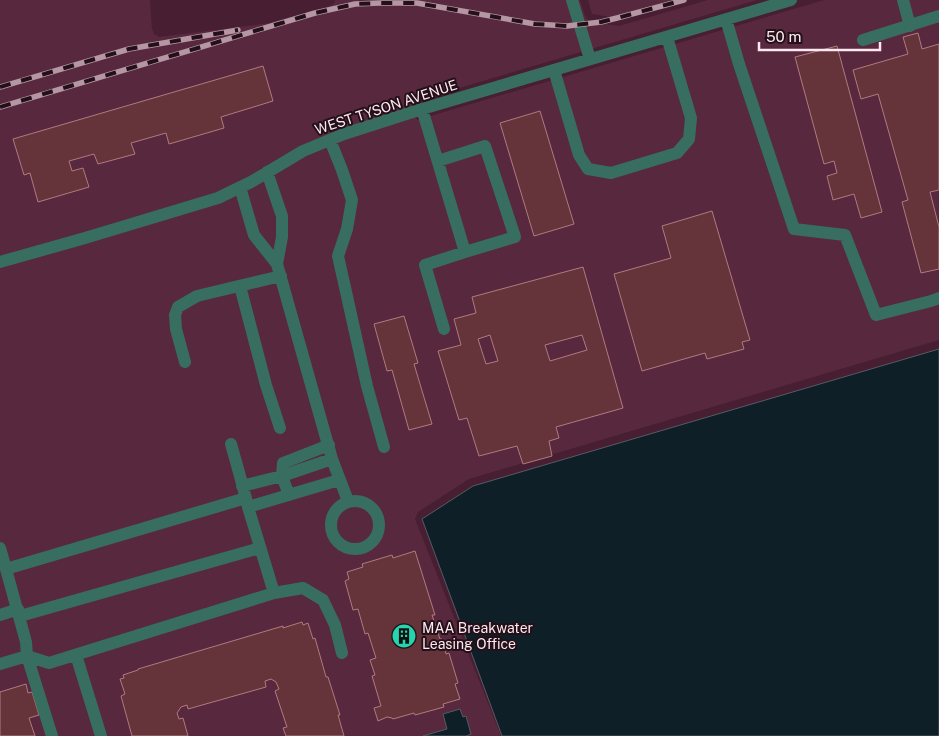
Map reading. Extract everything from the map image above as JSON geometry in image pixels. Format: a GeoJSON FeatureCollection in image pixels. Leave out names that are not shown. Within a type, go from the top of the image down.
{"type":"FeatureCollection","features":[{"type":"Feature","properties":{"kind":"street"},"geometry":{"type":"LineString","coordinates":[[572,0],[590,59]]}},
{"type":"Feature","properties":{"kind":"street","name":"WEST TYSON AVENUE"},"geometry":{"type":"LineString","coordinates":[[0,262],[218,198],[303,151],[422,109],[791,0]]}},
{"type":"Feature","properties":{"kind":"street"},"geometry":{"type":"LineString","coordinates":[[903,0],[910,26]]}},
{"type":"Feature","properties":{"kind":"street"},"geometry":{"type":"LineString","coordinates":[[863,40],[939,16]]}},
{"type":"Feature","properties":{"kind":"street"},"geometry":{"type":"LineString","coordinates":[[726,19],[794,229],[845,235],[876,315],[939,298]]}},
{"type":"Feature","properties":{"kind":"street"},"geometry":{"type":"LineString","coordinates":[[554,70],[579,155],[588,170],[611,173],[677,153],[689,139],[691,118],[667,37]]}},
{"type":"Feature","properties":{"kind":"street"},"geometry":{"type":"LineString","coordinates":[[422,109],[465,252]]}},
{"type":"Feature","properties":{"kind":"street"},"geometry":{"type":"LineString","coordinates":[[330,140],[352,200],[347,230],[338,256],[366,386],[384,447]]}},
{"type":"Feature","properties":{"kind":"street"},"geometry":{"type":"LineString","coordinates":[[438,161],[485,146],[515,237],[425,264],[444,329]]}},
{"type":"Feature","properties":{"kind":"street"},"geometry":{"type":"LineString","coordinates":[[267,172],[282,216],[279,270]]}},
{"type":"Feature","properties":{"kind":"street"},"geometry":{"type":"LineString","coordinates":[[240,187],[254,235],[279,270],[332,459],[348,501]]}},
{"type":"Feature","properties":{"kind":"street"},"geometry":{"type":"LineString","coordinates":[[185,362],[176,330],[175,315],[178,307],[197,296],[240,286],[279,270]]}},
{"type":"Feature","properties":{"kind":"street"},"geometry":{"type":"LineString","coordinates":[[240,286],[266,385],[280,428]]}},
{"type":"Feature","properties":{"kind":"street"},"geometry":{"type":"LineString","coordinates":[[231,444],[274,593]]}},
{"type":"Feature","properties":{"kind":"street"},"geometry":{"type":"LineString","coordinates":[[289,494],[282,476],[283,463],[329,445]]}},
{"type":"Feature","properties":{"kind":"street"},"geometry":{"type":"LineString","coordinates":[[245,497],[282,476],[332,459]]}},
{"type":"Feature","properties":{"kind":"street"},"geometry":{"type":"LineString","coordinates":[[6,568],[245,497],[289,494],[339,480]]}},
{"type":"Feature","properties":{"kind":"street"},"geometry":{"type":"LineString","coordinates":[[0,548],[19,613],[26,642],[27,656],[52,736]]}},
{"type":"Feature","properties":{"kind":"street"},"geometry":{"type":"LineString","coordinates":[[0,615],[19,613],[260,548]]}},
{"type":"Feature","properties":{"kind":"street"},"geometry":{"type":"LineString","coordinates":[[0,664],[27,656],[49,663],[274,593],[303,588],[323,600],[335,625],[342,653]]}},
{"type":"Feature","properties":{"kind":"street"},"geometry":{"type":"LineString","coordinates":[[76,655],[101,736]]}},
{"type":"Feature","properties":{"kind":"shaded area"},"geometry":{"type":"Polygon","coordinates":[[[0,0],[150,0],[152,29],[154,34],[159,37],[270,23],[330,6],[335,0],[580,0],[588,20],[619,26],[708,0],[757,0],[412,102],[417,120],[824,0],[939,0],[939,340],[469,479],[418,512],[415,519],[501,736],[0,736],[0,0]]]}},
{"type":"Feature","properties":{"kind":"shaded area"},"geometry":{"type":"Polygon","coordinates":[[[588,0],[680,0],[617,18],[592,14],[588,0]]]}},
{"type":"Feature","properties":{"kind":"water"},"geometry":{"type":"Polygon","coordinates":[[[939,349],[939,736],[502,736],[422,519],[473,486],[939,349]]]}},
{"type":"Feature","properties":{"kind":"water"},"geometry":{"type":"Polygon","coordinates":[[[460,709],[463,717],[466,716],[471,734],[466,736],[423,736],[447,729],[443,714],[460,709]]]}},
{"type":"Feature","properties":{"kind":"building"},"geometry":{"type":"Polygon","coordinates":[[[918,33],[922,49],[939,44],[939,190],[930,192],[939,227],[939,269],[921,273],[902,202],[908,200],[878,94],[861,99],[853,70],[908,54],[903,37],[918,33]]]}},
{"type":"Feature","properties":{"kind":"building"},"geometry":{"type":"Polygon","coordinates":[[[837,46],[882,212],[861,218],[854,194],[833,200],[827,176],[837,173],[834,161],[824,164],[795,57],[837,46]]]}},
{"type":"Feature","properties":{"kind":"building"},"geometry":{"type":"Polygon","coordinates":[[[263,66],[273,101],[221,117],[224,128],[169,144],[166,133],[131,143],[135,154],[98,164],[94,154],[69,161],[72,171],[83,168],[89,187],[38,202],[30,173],[24,175],[13,139],[263,66]]]}},
{"type":"Feature","properties":{"kind":"building"},"geometry":{"type":"Polygon","coordinates":[[[540,111],[574,224],[534,236],[500,123],[540,111]]]}},
{"type":"Feature","properties":{"kind":"building"},"geometry":{"type":"Polygon","coordinates":[[[712,211],[750,340],[742,342],[744,349],[707,359],[705,353],[642,371],[614,274],[671,258],[662,226],[712,211]]]}},
{"type":"Feature","properties":{"kind":"building"},"geometry":{"type":"Polygon","coordinates":[[[583,267],[623,408],[556,427],[559,438],[549,441],[552,456],[523,464],[517,446],[479,456],[467,418],[459,420],[438,351],[461,345],[454,319],[476,313],[472,297],[583,267]],[[490,335],[478,339],[486,364],[498,361],[490,335]],[[582,335],[545,345],[550,361],[587,350],[582,335]]]}},
{"type":"Feature","properties":{"kind":"building"},"geometry":{"type":"Polygon","coordinates":[[[404,316],[418,363],[414,364],[432,424],[409,430],[392,370],[387,371],[374,324],[404,316]]]}},
{"type":"Feature","properties":{"kind":"building","name":"MAA Breakwater Leasing Office"},"geometry":{"type":"Polygon","coordinates":[[[415,551],[435,615],[432,615],[440,639],[442,639],[446,654],[449,653],[458,683],[455,684],[460,699],[443,704],[444,707],[415,715],[414,713],[393,719],[387,717],[378,721],[374,708],[381,706],[372,676],[375,675],[370,660],[376,658],[368,633],[365,634],[358,609],[353,610],[345,581],[349,579],[347,572],[363,567],[362,564],[392,555],[393,558],[415,551]]]}},
{"type":"Feature","properties":{"kind":"building"},"geometry":{"type":"Polygon","coordinates":[[[302,622],[303,625],[308,623],[313,639],[315,638],[326,677],[328,677],[340,715],[338,715],[344,736],[286,736],[283,728],[287,727],[275,691],[279,689],[276,682],[271,679],[265,681],[266,687],[188,709],[187,705],[181,707],[177,713],[179,719],[183,718],[188,736],[132,736],[121,696],[125,694],[120,679],[124,678],[123,675],[283,626],[283,628],[302,622]]]}},
{"type":"Feature","properties":{"kind":"building"},"geometry":{"type":"Polygon","coordinates":[[[26,684],[28,693],[32,692],[39,715],[29,718],[35,736],[0,736],[0,692],[26,684]]]}},
{"type":"Feature","properties":{"kind":"railway"},"geometry":{"type":"LineString","coordinates":[[0,107],[315,13],[355,4],[417,3],[535,24],[567,26],[601,22],[684,0]]}},
{"type":"Feature","properties":{"kind":"railway"},"geometry":{"type":"LineString","coordinates":[[0,87],[129,49],[238,30]]}},
{"type":"Feature","properties":{"kind":"place","name":"MAA Breakwater Leasing Office"},"geometry":{"type":"Point","coordinates":[404,636]}}]}
